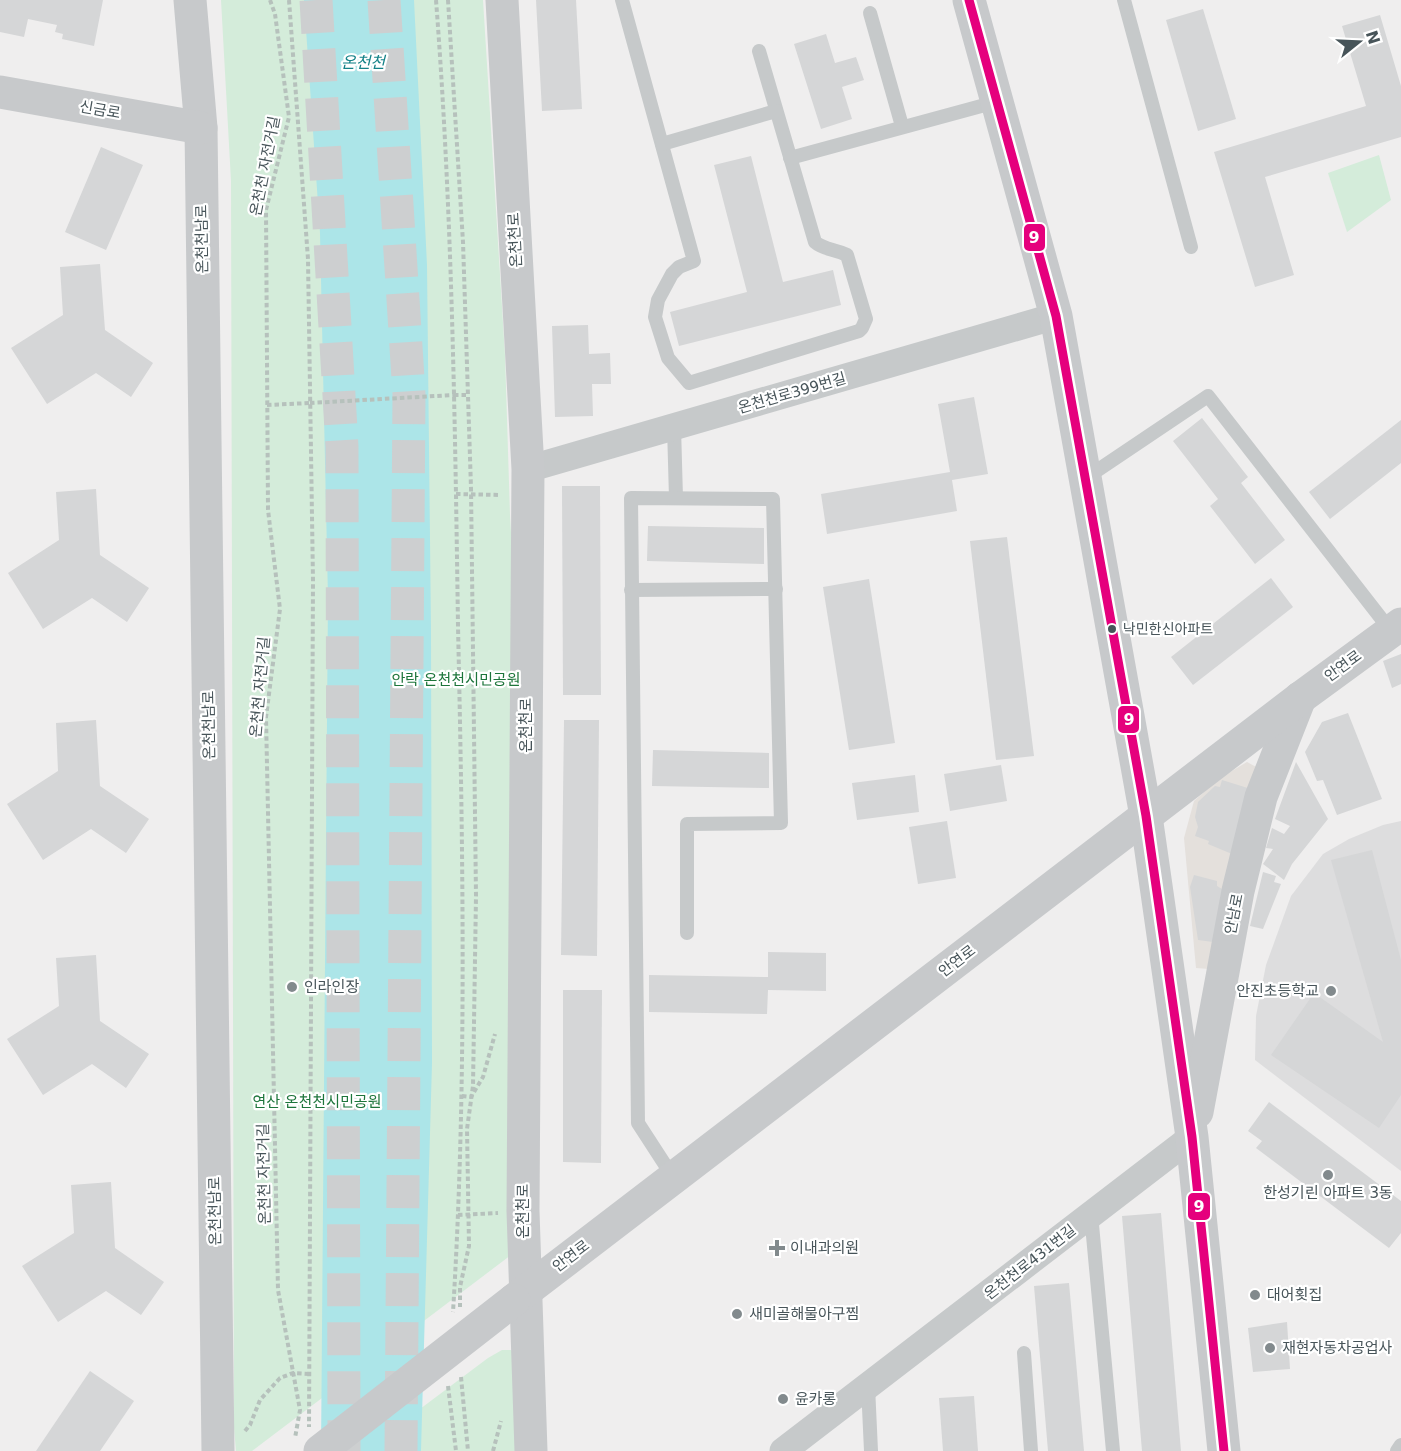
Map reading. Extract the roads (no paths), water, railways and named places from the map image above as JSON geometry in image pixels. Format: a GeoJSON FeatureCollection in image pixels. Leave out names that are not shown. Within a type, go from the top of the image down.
{"type":"FeatureCollection","features":[{"type":"Feature","properties":{"kind":"street","name":"온천천남로"},"geometry":{"type":"LineString","coordinates":[[190,0],[201,128],[229,1444]]}},
{"type":"Feature","properties":{"kind":"street","name":"온천천로"},"geometry":{"type":"LineString","coordinates":[[502,0],[527,483],[522,1211],[519,1295],[531,1451]]}},
{"type":"Feature","properties":{"kind":"street","name":"안남로"},"geometry":{"type":"LineString","coordinates":[[969,0],[1056,316],[1146,816],[1192,1137],[1224,1451]]}},
{"type":"Feature","properties":{"kind":"street","name":"신금로"},"geometry":{"type":"LineString","coordinates":[[0,92],[201,128]]}},
{"type":"Feature","properties":{"kind":"street","name":"온천천로399번길"},"geometry":{"type":"LineString","coordinates":[[527,483],[674,427],[1056,316]]}},
{"type":"Feature","properties":{"kind":"street","name":"안연로"},"geometry":{"type":"LineString","coordinates":[[308,1440],[519,1295],[1300,698],[1396,628]]}},
{"type":"Feature","properties":{"kind":"street","name":"안남로"},"geometry":{"type":"LineString","coordinates":[[1192,1137],[1238,891],[1261,797],[1300,698]]}},
{"type":"Feature","properties":{"kind":"street","name":"온천천로431번길"},"geometry":{"type":"LineString","coordinates":[[783,1451],[1192,1137]]}},
{"type":"Feature","properties":{"kind":"lane"},"geometry":{"type":"LineString","coordinates":[[622,0],[694,261],[679,267],[672,274],[658,300],[655,317],[668,358],[689,383],[859,331],[865,324],[866,319],[847,255],[838,250],[824,248],[815,242],[759,51]]}},
{"type":"Feature","properties":{"kind":"lane"},"geometry":{"type":"LineString","coordinates":[[1124,0],[1191,247]]}},
{"type":"Feature","properties":{"kind":"lane"},"geometry":{"type":"LineString","coordinates":[[870,13],[902,126]]}},
{"type":"Feature","properties":{"kind":"lane"},"geometry":{"type":"LineString","coordinates":[[790,158],[996,102]]}},
{"type":"Feature","properties":{"kind":"lane"},"geometry":{"type":"LineString","coordinates":[[662,144],[776,111]]}},
{"type":"Feature","properties":{"kind":"lane"},"geometry":{"type":"LineString","coordinates":[[1085,478],[1208,396],[1396,628]]}},
{"type":"Feature","properties":{"kind":"lane"},"geometry":{"type":"LineString","coordinates":[[674,427],[676,498]]}},
{"type":"Feature","properties":{"kind":"lane"},"geometry":{"type":"LineString","coordinates":[[673,1178],[638,1123],[631,498],[773,499],[781,823],[687,824],[687,933]]}},
{"type":"Feature","properties":{"kind":"lane"},"geometry":{"type":"LineString","coordinates":[[631,590],[776,590]]}},
{"type":"Feature","properties":{"kind":"lane"},"geometry":{"type":"LineString","coordinates":[[1091,1214],[1113,1451]]}},
{"type":"Feature","properties":{"kind":"lane"},"geometry":{"type":"LineString","coordinates":[[1024,1353],[1031,1451]]}},
{"type":"Feature","properties":{"kind":"lane"},"geometry":{"type":"LineString","coordinates":[[868,1386],[872,1451]]}},
{"type":"Feature","properties":{"kind":"lane"},"geometry":{"type":"LineString","coordinates":[[1396,1451],[1401,1445]]}},
{"type":"Feature","properties":{"kind":"water","name":"온천천"},"geometry":{"type":"Polygon","coordinates":[[[304,0],[414,0],[427,265],[431,630],[432,1063],[421,1451],[321,1451],[328,598],[320,233],[304,0]]]}},
{"type":"Feature","properties":{"kind":"tunnel"},"geometry":{"type":"LineString","coordinates":[[316,0],[342,447],[344,1451]]}},
{"type":"Feature","properties":{"kind":"tunnel"},"geometry":{"type":"LineString","coordinates":[[384,0],[409,394],[401,1451]]}},
{"type":"Feature","properties":{"kind":"place","name":"낙민한신아파트"},"geometry":{"type":"Point","coordinates":[1112,629]}},
{"type":"Feature","properties":{"kind":"place","name":"인라인장"},"geometry":{"type":"Point","coordinates":[292,987]}},
{"type":"Feature","properties":{"kind":"place","name":"안진초등학교"},"geometry":{"type":"Point","coordinates":[1331,991]}},
{"type":"Feature","properties":{"kind":"place","name":"한성기린 아파트 3동"},"geometry":{"type":"Point","coordinates":[1328,1175]}},
{"type":"Feature","properties":{"kind":"place","name":"이내과의원"},"geometry":{"type":"Point","coordinates":[777,1248]}},
{"type":"Feature","properties":{"kind":"place","name":"대어횟집"},"geometry":{"type":"Point","coordinates":[1255,1295]}},
{"type":"Feature","properties":{"kind":"place","name":"새미골해물아구찜"},"geometry":{"type":"Point","coordinates":[737,1314]}},
{"type":"Feature","properties":{"kind":"place","name":"재현자동차공업사"},"geometry":{"type":"Point","coordinates":[1270,1348]}},
{"type":"Feature","properties":{"kind":"place","name":"윤카롱"},"geometry":{"type":"Point","coordinates":[783,1399]}},
{"type":"Feature","properties":{"kind":"park label","name":"안락 온천천시민공원"},"geometry":{"type":"Point","coordinates":[456,680]}},
{"type":"Feature","properties":{"kind":"park label","name":"연산 온천천시민공원"},"geometry":{"type":"Point","coordinates":[317,1102]}}]}
